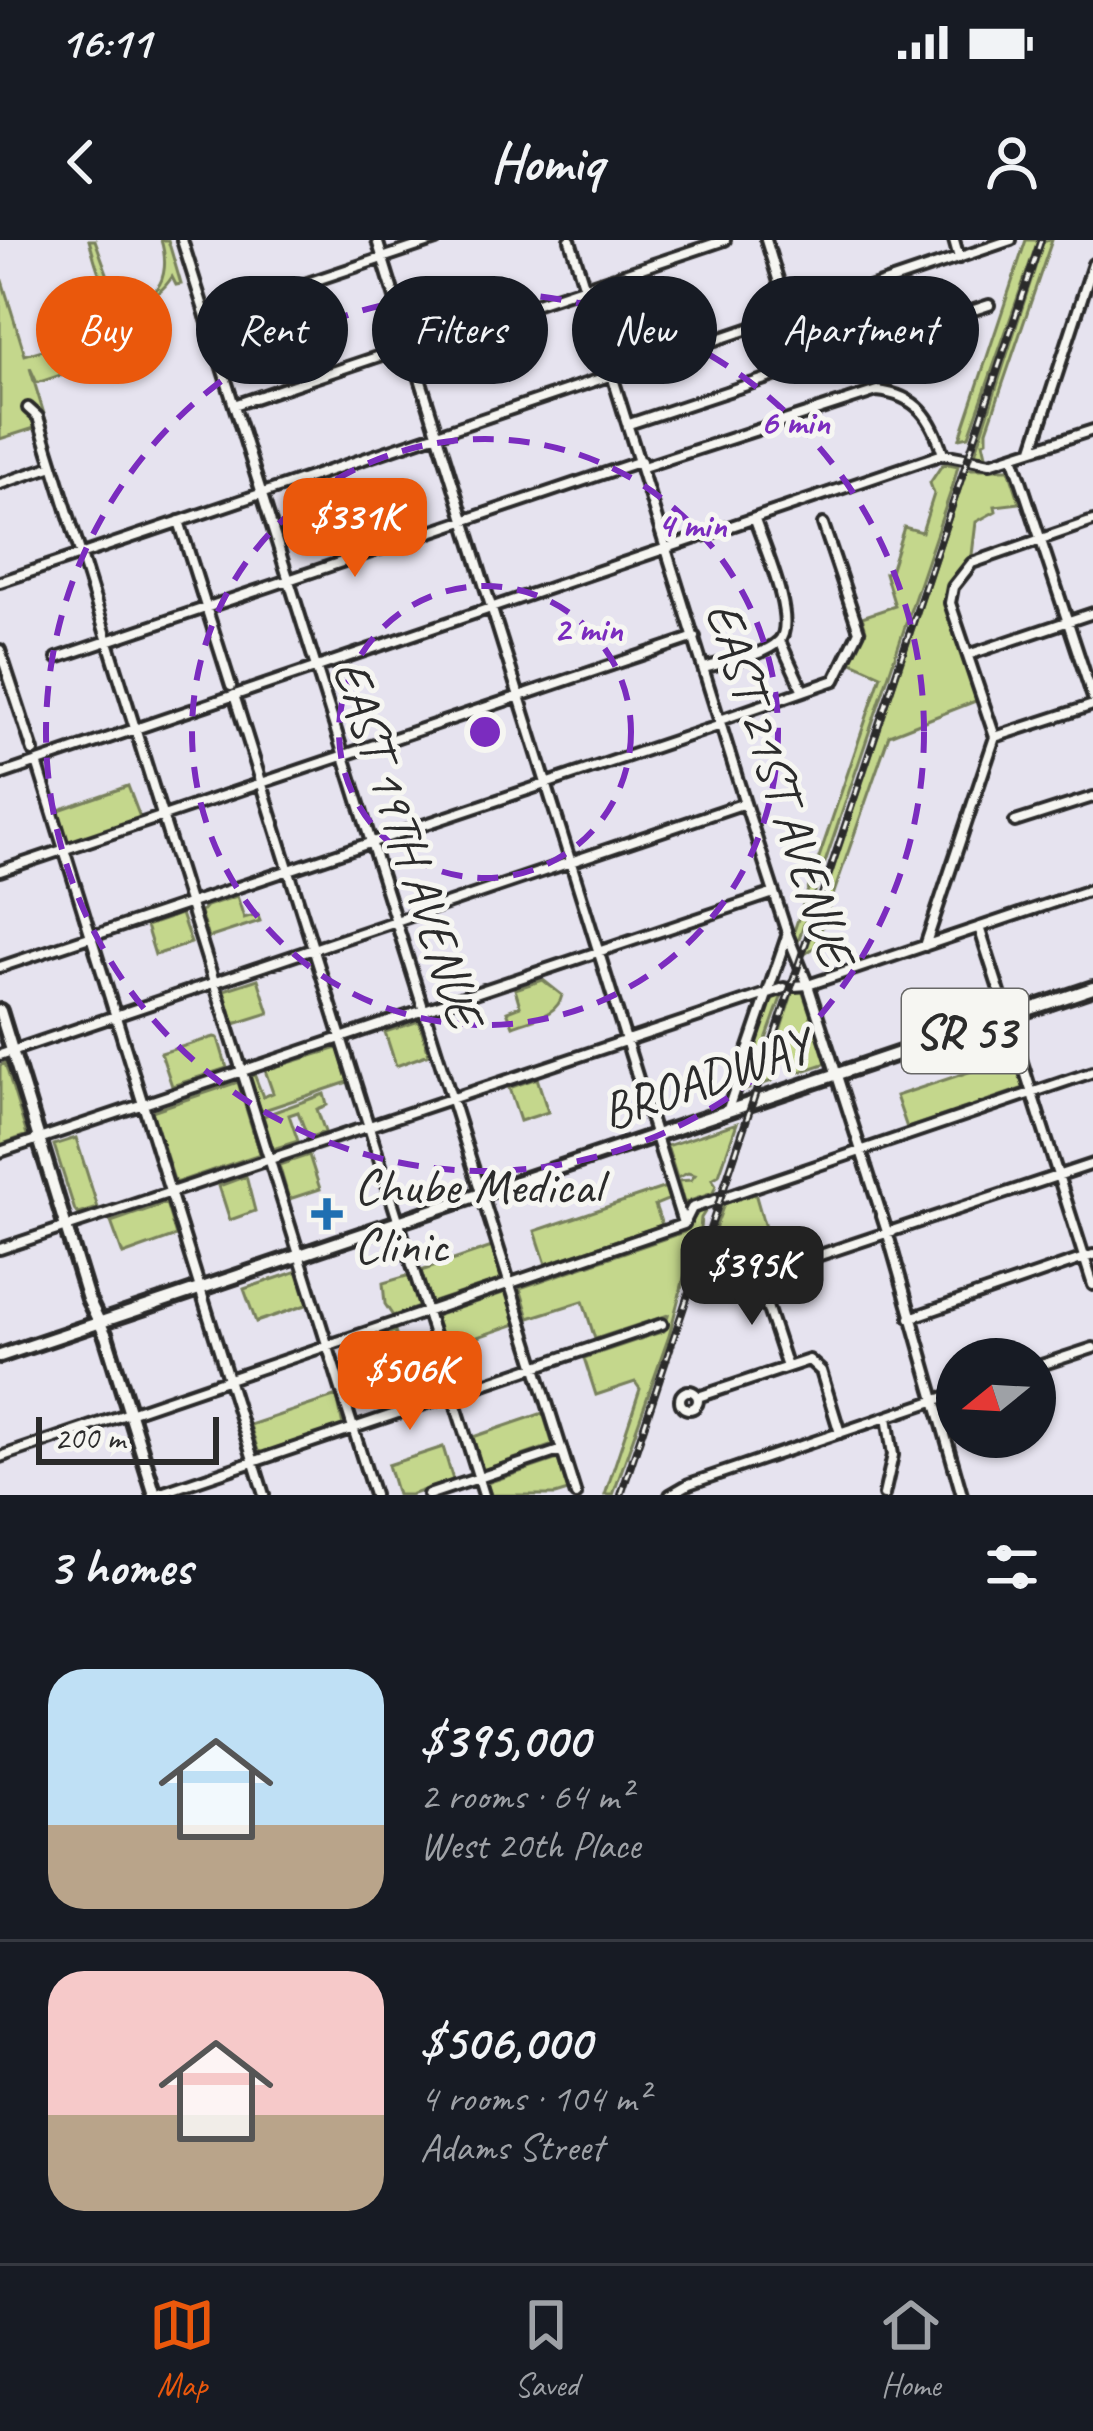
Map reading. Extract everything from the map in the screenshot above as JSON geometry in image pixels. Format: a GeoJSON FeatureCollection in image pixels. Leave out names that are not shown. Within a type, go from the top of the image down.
{"type":"FeatureCollection","features":[{"type":"Feature","properties":{"kind":"main road","name":"BROADWAY"},"geometry":{"type":"LineString","coordinates":[[0,1356],[1093,988]]}},
{"type":"Feature","properties":{"kind":"main road"},"geometry":{"type":"LineString","coordinates":[[0,1011],[6,1053],[39,1139],[155,1495]]}},
{"type":"Feature","properties":{"kind":"street","name":"EAST 19TH AVENUE"},"geometry":{"type":"LineString","coordinates":[[182,240],[196,285]]}},
{"type":"Feature","properties":{"kind":"street"},"geometry":{"type":"LineString","coordinates":[[376,240],[388,276]]}},
{"type":"Feature","properties":{"kind":"street"},"geometry":{"type":"LineString","coordinates":[[328,276],[436,240]]}},
{"type":"Feature","properties":{"kind":"street","name":"EAST 21ST AVENUE"},"geometry":{"type":"LineString","coordinates":[[571,240],[582,276]]}},
{"type":"Feature","properties":{"kind":"street"},"geometry":{"type":"LineString","coordinates":[[618,276],[725,240]]}},
{"type":"Feature","properties":{"kind":"street"},"geometry":{"type":"LineString","coordinates":[[766,240],[777,276]]}},
{"type":"Feature","properties":{"kind":"street"},"geometry":{"type":"LineString","coordinates":[[954,240],[959,258]]}},
{"type":"Feature","properties":{"kind":"street"},"geometry":{"type":"LineString","coordinates":[[905,276],[1011,240]]}},
{"type":"Feature","properties":{"kind":"street"},"geometry":{"type":"LineString","coordinates":[[1033,450],[1093,264]]}},
{"type":"Feature","properties":{"kind":"street"},"geometry":{"type":"LineString","coordinates":[[629,424],[989,305]]}},
{"type":"Feature","properties":{"kind":"street"},"geometry":{"type":"LineString","coordinates":[[234,405],[372,359]]}},
{"type":"Feature","properties":{"kind":"street","name":"EAST 19TH AVENUE"},"geometry":{"type":"LineString","coordinates":[[227,384],[576,1495]]}},
{"type":"Feature","properties":{"kind":"street"},"geometry":{"type":"LineString","coordinates":[[422,384],[684,1224]]}},
{"type":"Feature","properties":{"kind":"street"},"geometry":{"type":"LineString","coordinates":[[0,581],[584,384]]}},
{"type":"Feature","properties":{"kind":"street","name":"EAST 21ST AVENUE"},"geometry":{"type":"LineString","coordinates":[[616,384],[745,803],[861,1150],[962,1495]]}},
{"type":"Feature","properties":{"kind":"street"},"geometry":{"type":"LineString","coordinates":[[57,658],[464,520],[878,391],[895,393],[930,418],[943,454]]}},
{"type":"Feature","properties":{"kind":"street"},"geometry":{"type":"LineString","coordinates":[[28,408],[38,417],[374,1495]]}},
{"type":"Feature","properties":{"kind":"street"},"geometry":{"type":"LineString","coordinates":[[0,775],[35,757],[135,729],[232,690],[316,668],[943,454],[985,463],[1093,430]]}},
{"type":"Feature","properties":{"kind":"street"},"geometry":{"type":"LineString","coordinates":[[995,737],[1093,701],[1012,456]]}},
{"type":"Feature","properties":{"kind":"street"},"geometry":{"type":"LineString","coordinates":[[0,484],[53,466]]}},
{"type":"Feature","properties":{"kind":"street"},"geometry":{"type":"LineString","coordinates":[[704,668],[779,641],[785,630],[782,602],[755,520]]}},
{"type":"Feature","properties":{"kind":"street"},"geometry":{"type":"LineString","coordinates":[[179,521],[484,1495]]}},
{"type":"Feature","properties":{"kind":"street"},"geometry":{"type":"LineString","coordinates":[[925,946],[995,737],[949,598],[969,565],[1093,521]]}},
{"type":"Feature","properties":{"kind":"street"},"geometry":{"type":"LineString","coordinates":[[0,967],[547,784],[835,680],[859,631],[823,524]]}},
{"type":"Feature","properties":{"kind":"street"},"geometry":{"type":"LineString","coordinates":[[968,655],[1093,613]]}},
{"type":"Feature","properties":{"kind":"street"},"geometry":{"type":"LineString","coordinates":[[0,871],[695,637]]}},
{"type":"Feature","properties":{"kind":"street"},"geometry":{"type":"LineString","coordinates":[[779,641],[803,691]]}},
{"type":"Feature","properties":{"kind":"street"},"geometry":{"type":"LineString","coordinates":[[0,650],[4,676],[92,936],[264,1495]]}},
{"type":"Feature","properties":{"kind":"street"},"geometry":{"type":"LineString","coordinates":[[1016,822],[1093,796]]}},
{"type":"Feature","properties":{"kind":"street"},"geometry":{"type":"LineString","coordinates":[[6,1053],[745,803]]}},
{"type":"Feature","properties":{"kind":"street"},"geometry":{"type":"LineString","coordinates":[[0,1249],[766,992],[808,985],[1093,889]]}},
{"type":"Feature","properties":{"kind":"street"},"geometry":{"type":"LineString","coordinates":[[0,1152],[774,893]]}},
{"type":"Feature","properties":{"kind":"street"},"geometry":{"type":"LineString","coordinates":[[979,927],[1089,1257],[1093,1285]]}},
{"type":"Feature","properties":{"kind":"street"},"geometry":{"type":"LineString","coordinates":[[728,1111],[788,936]]}},
{"type":"Feature","properties":{"kind":"street"},"geometry":{"type":"LineString","coordinates":[[0,1457],[684,1224],[692,1208],[1093,1072]]}},
{"type":"Feature","properties":{"kind":"street"},"geometry":{"type":"LineString","coordinates":[[723,1294],[757,1276],[1093,1164]]}},
{"type":"Feature","properties":{"kind":"street"},"geometry":{"type":"LineString","coordinates":[[910,1318],[1089,1257]]}},
{"type":"Feature","properties":{"kind":"street"},"geometry":{"type":"LineString","coordinates":[[757,1276],[787,1367]]}},
{"type":"Feature","properties":{"kind":"street"},"geometry":{"type":"LineString","coordinates":[[155,1495],[662,1324]]}},
{"type":"Feature","properties":{"kind":"street"},"geometry":{"type":"LineString","coordinates":[[1056,1360],[1093,1348]]}},
{"type":"Feature","properties":{"kind":"street"},"geometry":{"type":"LineString","coordinates":[[698,1397],[805,1361],[816,1363],[840,1433]]}},
{"type":"Feature","properties":{"kind":"street"},"geometry":{"type":"LineString","coordinates":[[670,1495],[688,1484],[936,1401]]}},
{"type":"Feature","properties":{"kind":"street"},"geometry":{"type":"LineString","coordinates":[[884,1495],[893,1455],[886,1417]]}},
{"type":"Feature","properties":{"kind":"street"},"geometry":{"type":"LineString","coordinates":[[428,1495],[562,1450]]}},
{"type":"Feature","properties":{"kind":"green space"},"geometry":{"type":"Polygon","coordinates":[[[89,240],[95,240],[108,276],[101,276],[89,240]]]}},
{"type":"Feature","properties":{"kind":"green space"},"geometry":{"type":"Polygon","coordinates":[[[161,240],[168,240],[181,284],[176,285],[172,276],[163,276],[161,240]]]}},
{"type":"Feature","properties":{"kind":"green space"},"geometry":{"type":"Polygon","coordinates":[[[1026,240],[1038,240],[969,436],[960,438],[1026,240]]]}},
{"type":"Feature","properties":{"kind":"green space"},"geometry":{"type":"Polygon","coordinates":[[[1044,240],[1052,240],[983,442],[986,455],[975,454],[1044,240]]]}},
{"type":"Feature","properties":{"kind":"green space"},"geometry":{"type":"Polygon","coordinates":[[[0,274],[25,355],[36,352],[36,381],[30,368],[47,424],[0,439],[0,274]]]}},
{"type":"Feature","properties":{"kind":"green space"},"geometry":{"type":"Polygon","coordinates":[[[942,465],[958,466],[953,485],[797,945],[793,934],[881,675],[850,661],[866,630],[862,617],[895,606],[885,573],[890,571],[904,527],[922,532],[934,494],[930,483],[942,465]]]}},
{"type":"Feature","properties":{"kind":"green space"},"geometry":{"type":"Polygon","coordinates":[[[967,469],[1009,469],[1020,503],[995,506],[996,511],[976,522],[972,555],[945,594],[978,700],[889,735],[815,947],[805,954],[967,469]]]}},
{"type":"Feature","properties":{"kind":"green space"},"geometry":{"type":"Polygon","coordinates":[[[128,786],[141,820],[69,845],[56,811],[128,786]]]}},
{"type":"Feature","properties":{"kind":"green space"},"geometry":{"type":"Polygon","coordinates":[[[237,896],[244,918],[258,914],[260,921],[208,938],[200,913],[206,906],[237,896]]]}},
{"type":"Feature","properties":{"kind":"green space"},"geometry":{"type":"Polygon","coordinates":[[[181,914],[191,943],[155,955],[146,926],[181,914]]]}},
{"type":"Feature","properties":{"kind":"green space"},"geometry":{"type":"Polygon","coordinates":[[[258,979],[269,1013],[234,1024],[224,990],[258,979]]]}},
{"type":"Feature","properties":{"kind":"green space"},"geometry":{"type":"Polygon","coordinates":[[[543,980],[562,995],[560,1002],[544,1015],[513,1026],[507,1011],[520,1006],[515,989],[543,980]]]}},
{"type":"Feature","properties":{"kind":"green space"},"geometry":{"type":"Polygon","coordinates":[[[802,990],[827,1063],[800,1072],[788,1048],[784,1049],[772,1081],[763,1084],[793,991],[802,990]]]}},
{"type":"Feature","properties":{"kind":"green space"},"geometry":{"type":"Polygon","coordinates":[[[782,995],[752,1078],[747,1080],[749,1089],[739,1092],[770,999],[782,995]]]}},
{"type":"Feature","properties":{"kind":"green space"},"geometry":{"type":"Polygon","coordinates":[[[419,1021],[429,1054],[396,1066],[385,1032],[419,1021]]]}},
{"type":"Feature","properties":{"kind":"green space"},"geometry":{"type":"Polygon","coordinates":[[[214,1037],[227,1068],[172,1086],[161,1053],[214,1037]]]}},
{"type":"Feature","properties":{"kind":"green space"},"geometry":{"type":"Polygon","coordinates":[[[338,1048],[348,1082],[261,1111],[249,1076],[254,1074],[263,1097],[273,1093],[265,1070],[338,1048]]]}},
{"type":"Feature","properties":{"kind":"green space"},"geometry":{"type":"Polygon","coordinates":[[[1014,1057],[1024,1088],[907,1128],[896,1096],[1014,1057]]]}},
{"type":"Feature","properties":{"kind":"green space"},"geometry":{"type":"Polygon","coordinates":[[[5,1063],[27,1135],[0,1145],[0,1065],[5,1063]]]}},
{"type":"Feature","properties":{"kind":"green space"},"geometry":{"type":"Polygon","coordinates":[[[537,1078],[548,1112],[520,1121],[509,1088],[537,1078]]]}},
{"type":"Feature","properties":{"kind":"green space"},"geometry":{"type":"Polygon","coordinates":[[[238,1082],[260,1154],[175,1183],[152,1111],[238,1082]]]}},
{"type":"Feature","properties":{"kind":"green space"},"geometry":{"type":"Polygon","coordinates":[[[324,1094],[327,1105],[317,1109],[325,1132],[308,1138],[298,1112],[289,1115],[298,1141],[273,1149],[263,1116],[324,1094]]]}},
{"type":"Feature","properties":{"kind":"green space"},"geometry":{"type":"Polygon","coordinates":[[[737,1123],[719,1175],[712,1179],[713,1193],[684,1203],[678,1181],[695,1175],[677,1178],[667,1146],[737,1123]]]}},
{"type":"Feature","properties":{"kind":"green space"},"geometry":{"type":"Polygon","coordinates":[[[76,1138],[98,1208],[79,1214],[54,1145],[76,1138]]]}},
{"type":"Feature","properties":{"kind":"green space"},"geometry":{"type":"Polygon","coordinates":[[[309,1155],[320,1189],[289,1199],[279,1165],[309,1155]]]}},
{"type":"Feature","properties":{"kind":"green space"},"geometry":{"type":"Polygon","coordinates":[[[246,1176],[255,1211],[230,1220],[219,1186],[246,1176]]]}},
{"type":"Feature","properties":{"kind":"green space"},"geometry":{"type":"Polygon","coordinates":[[[666,1187],[670,1199],[655,1205],[662,1225],[546,1264],[535,1231],[666,1187]]]}},
{"type":"Feature","properties":{"kind":"green space"},"geometry":{"type":"Polygon","coordinates":[[[755,1193],[766,1231],[707,1251],[724,1204],[755,1193]]]}},
{"type":"Feature","properties":{"kind":"green space"},"geometry":{"type":"Polygon","coordinates":[[[166,1203],[176,1236],[123,1255],[111,1222],[166,1203]]]}},
{"type":"Feature","properties":{"kind":"green space"},"geometry":{"type":"Polygon","coordinates":[[[708,1207],[613,1495],[605,1495],[640,1389],[635,1382],[596,1395],[584,1358],[664,1331],[668,1315],[595,1339],[583,1301],[529,1318],[520,1288],[684,1232],[699,1211],[708,1207]]]}},
{"type":"Feature","properties":{"kind":"green space"},"geometry":{"type":"Polygon","coordinates":[[[492,1247],[502,1279],[431,1303],[421,1271],[492,1247]]]}},
{"type":"Feature","properties":{"kind":"green space"},"geometry":{"type":"Polygon","coordinates":[[[298,1271],[309,1304],[256,1322],[244,1289],[298,1271]]]}},
{"type":"Feature","properties":{"kind":"green space"},"geometry":{"type":"Polygon","coordinates":[[[410,1275],[419,1307],[393,1316],[385,1304],[383,1283],[410,1275]]]}},
{"type":"Feature","properties":{"kind":"green space"},"geometry":{"type":"Polygon","coordinates":[[[506,1292],[516,1324],[445,1348],[435,1316],[506,1292]]]}},
{"type":"Feature","properties":{"kind":"green space"},"geometry":{"type":"Polygon","coordinates":[[[395,1331],[405,1363],[369,1376],[377,1361],[365,1341],[395,1331]]]}},
{"type":"Feature","properties":{"kind":"green space"},"geometry":{"type":"Polygon","coordinates":[[[337,1396],[343,1426],[258,1451],[250,1425],[337,1396]]]}},
{"type":"Feature","properties":{"kind":"green space"},"geometry":{"type":"Polygon","coordinates":[[[543,1413],[553,1445],[483,1470],[473,1437],[543,1413]]]}},
{"type":"Feature","properties":{"kind":"green space"},"geometry":{"type":"Polygon","coordinates":[[[443,1447],[453,1480],[397,1495],[388,1465],[443,1447]]]}},
{"type":"Feature","properties":{"kind":"green space"},"geometry":{"type":"Polygon","coordinates":[[[558,1459],[568,1491],[491,1495],[487,1483],[558,1459]]]}},
{"type":"Feature","properties":{"kind":"railway"},"geometry":{"type":"LineString","coordinates":[[621,1495],[1041,240]]}},
{"type":"Feature","properties":{"kind":"place","name":"Chube Medical Clinic"},"geometry":{"type":"Point","coordinates":[327,1214]}}]}
